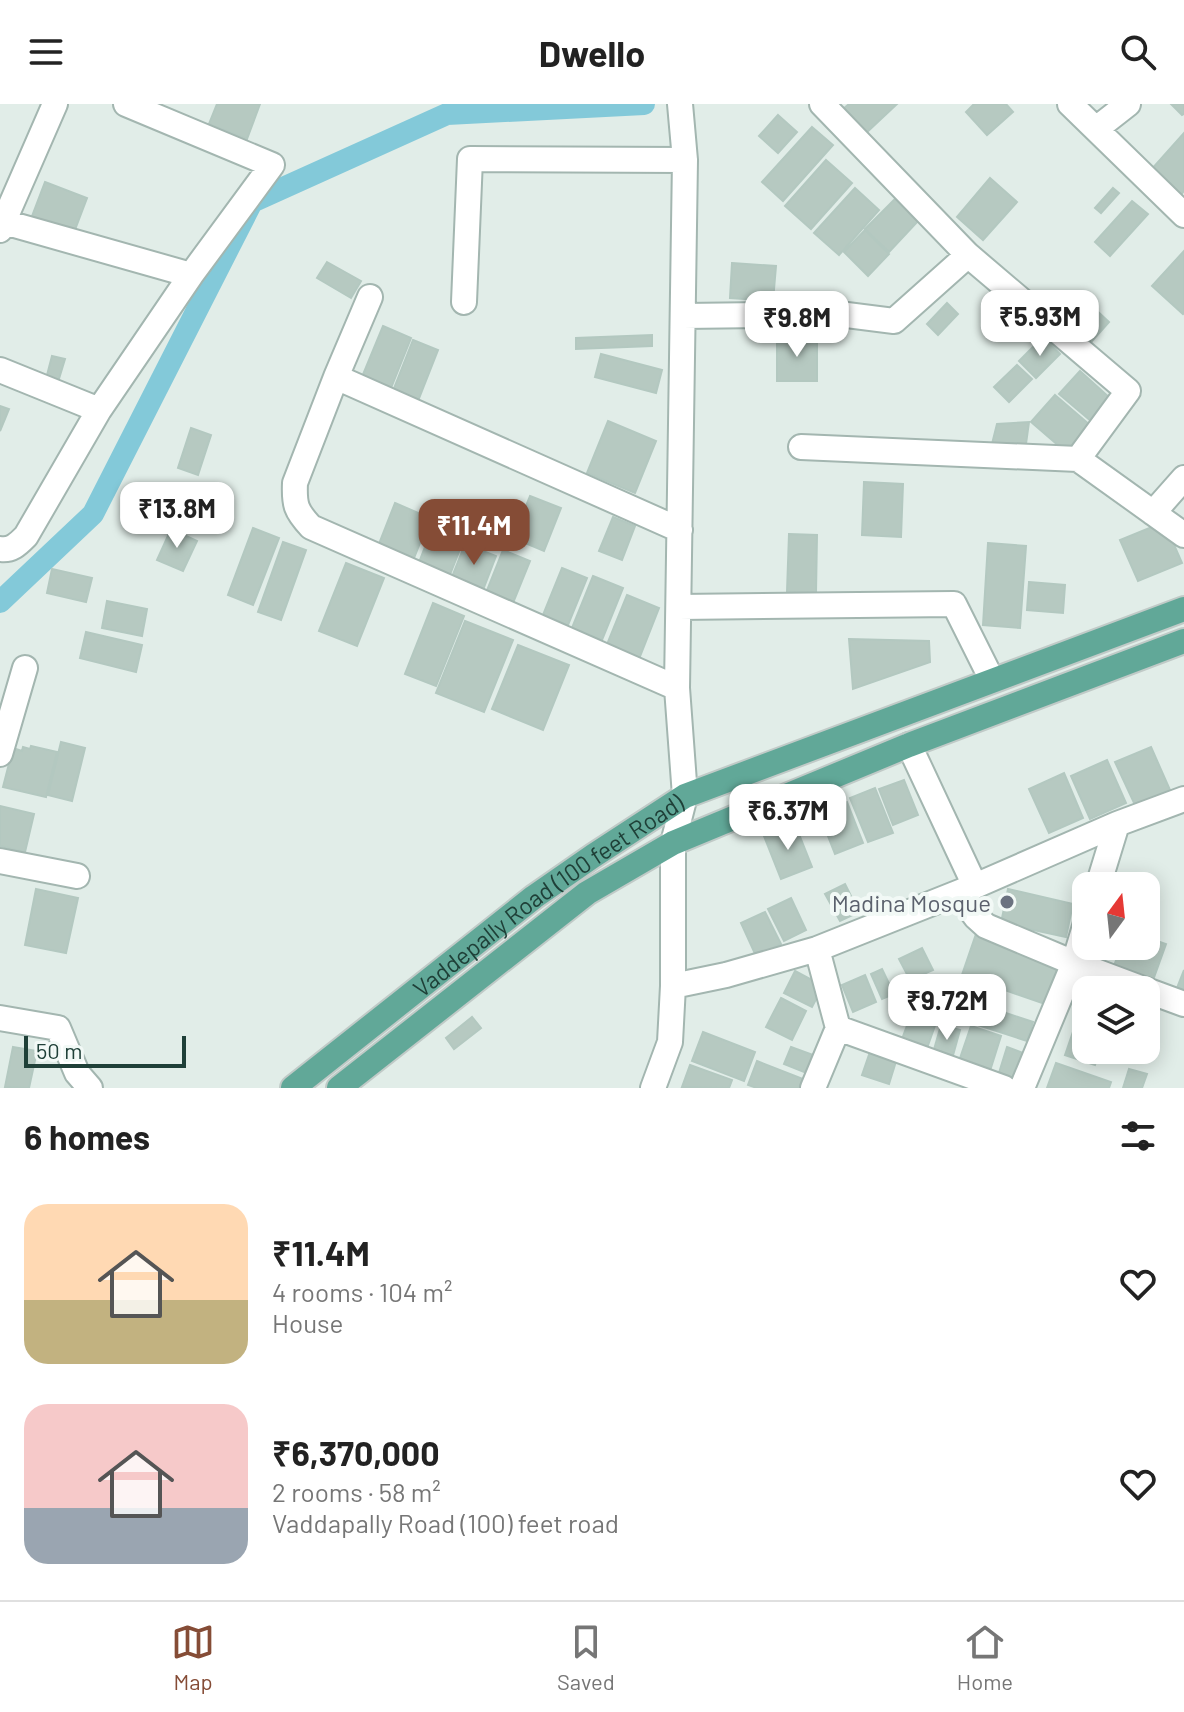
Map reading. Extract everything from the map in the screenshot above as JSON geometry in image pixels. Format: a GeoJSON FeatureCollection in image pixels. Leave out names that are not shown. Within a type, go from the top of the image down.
{"type":"FeatureCollection","features":[{"type":"Feature","properties":{"kind":"main road","name":"Vaddepally Road (100 feet Road)"},"geometry":{"type":"LineString","coordinates":[[293,1088],[534,897],[685,796],[1184,609]]}},
{"type":"Feature","properties":{"kind":"main road"},"geometry":{"type":"LineString","coordinates":[[339,1088],[587,893],[673,843],[909,745],[1184,641]]}},
{"type":"Feature","properties":{"kind":"street"},"geometry":{"type":"LineString","coordinates":[[55,104],[2,226],[191,275]]}},
{"type":"Feature","properties":{"kind":"street"},"geometry":{"type":"LineString","coordinates":[[0,549],[17,545],[26,536],[99,410],[191,275],[272,165],[126,104]]}},
{"type":"Feature","properties":{"kind":"street"},"geometry":{"type":"LineString","coordinates":[[653,1088],[670,1042],[673,843],[685,796],[677,688],[685,160],[680,104]]}},
{"type":"Feature","properties":{"kind":"street"},"geometry":{"type":"LineString","coordinates":[[822,104],[968,255],[1128,391],[1078,459]]}},
{"type":"Feature","properties":{"kind":"street"},"geometry":{"type":"LineString","coordinates":[[1070,104],[1184,215]]}},
{"type":"Feature","properties":{"kind":"street"},"geometry":{"type":"LineString","coordinates":[[1096,129],[1128,104]]}},
{"type":"Feature","properties":{"kind":"street"},"geometry":{"type":"LineString","coordinates":[[464,302],[470,159],[685,160]]}},
{"type":"Feature","properties":{"kind":"street"},"geometry":{"type":"LineString","coordinates":[[683,316],[839,314],[894,321],[968,255]]}},
{"type":"Feature","properties":{"kind":"street"},"geometry":{"type":"LineString","coordinates":[[370,297],[295,483],[294,501],[299,515],[311,527],[677,688]]}},
{"type":"Feature","properties":{"kind":"street"},"geometry":{"type":"LineString","coordinates":[[0,370],[99,410]]}},
{"type":"Feature","properties":{"kind":"street"},"geometry":{"type":"LineString","coordinates":[[336,377],[680,530]]}},
{"type":"Feature","properties":{"kind":"street"},"geometry":{"type":"LineString","coordinates":[[801,447],[1078,459],[1184,535]]}},
{"type":"Feature","properties":{"kind":"street"},"geometry":{"type":"LineString","coordinates":[[1153,513],[1184,478]]}},
{"type":"Feature","properties":{"kind":"street"},"geometry":{"type":"LineString","coordinates":[[679,607],[954,604],[992,680]]}},
{"type":"Feature","properties":{"kind":"street"},"geometry":{"type":"LineString","coordinates":[[0,754],[25,668]]}},
{"type":"Feature","properties":{"kind":"street"},"geometry":{"type":"LineString","coordinates":[[909,745],[976,917],[986,926],[1109,976]]}},
{"type":"Feature","properties":{"kind":"street"},"geometry":{"type":"LineString","coordinates":[[673,986],[726,975],[817,949],[1184,799]]}},
{"type":"Feature","properties":{"kind":"street"},"geometry":{"type":"LineString","coordinates":[[1102,872],[1117,824]]}},
{"type":"Feature","properties":{"kind":"street"},"geometry":{"type":"LineString","coordinates":[[0,861],[77,876]]}},
{"type":"Feature","properties":{"kind":"street"},"geometry":{"type":"LineString","coordinates":[[813,1088],[838,1028],[817,949]]}},
{"type":"Feature","properties":{"kind":"street"},"geometry":{"type":"LineString","coordinates":[[1022,1088],[1075,960]]}},
{"type":"Feature","properties":{"kind":"street"},"geometry":{"type":"LineString","coordinates":[[1160,995],[1184,1004]]}},
{"type":"Feature","properties":{"kind":"street"},"geometry":{"type":"LineString","coordinates":[[0,1018],[58,1028],[77,1073],[90,1088]]}},
{"type":"Feature","properties":{"kind":"street"},"geometry":{"type":"LineString","coordinates":[[838,1028],[1004,1088]]}},
{"type":"Feature","properties":{"kind":"building"},"geometry":{"type":"Polygon","coordinates":[[[217,104],[260,104],[247,139],[209,124],[217,104]]]}},
{"type":"Feature","properties":{"kind":"building"},"geometry":{"type":"Polygon","coordinates":[[[849,104],[897,104],[866,133],[843,109],[849,104]]]}},
{"type":"Feature","properties":{"kind":"building"},"geometry":{"type":"Polygon","coordinates":[[[974,104],[1006,104],[1013,112],[987,135],[966,112],[974,104]]]}},
{"type":"Feature","properties":{"kind":"building"},"geometry":{"type":"Polygon","coordinates":[[[1171,104],[1184,104],[1184,114],[1182,115],[1171,104]]]}},
{"type":"Feature","properties":{"kind":"building"},"geometry":{"type":"Polygon","coordinates":[[[778,115],[797,132],[778,153],[759,136],[778,115]]]}},
{"type":"Feature","properties":{"kind":"building"},"geometry":{"type":"Polygon","coordinates":[[[812,127],[833,145],[783,201],[762,182],[812,127]]]}},
{"type":"Feature","properties":{"kind":"building"},"geometry":{"type":"Polygon","coordinates":[[[1184,133],[1184,191],[1180,196],[1151,170],[1184,133]]]}},
{"type":"Feature","properties":{"kind":"building"},"geometry":{"type":"Polygon","coordinates":[[[826,160],[852,183],[811,229],[785,206],[826,160]]]}},
{"type":"Feature","properties":{"kind":"building"},"geometry":{"type":"Polygon","coordinates":[[[990,178],[1017,202],[983,240],[957,217],[990,178]]]}},
{"type":"Feature","properties":{"kind":"building"},"geometry":{"type":"Polygon","coordinates":[[[45,182],[87,198],[73,235],[31,219],[45,182]]]}},
{"type":"Feature","properties":{"kind":"building"},"geometry":{"type":"Polygon","coordinates":[[[855,188],[879,210],[839,255],[814,233],[855,188]]]}},
{"type":"Feature","properties":{"kind":"building"},"geometry":{"type":"Polygon","coordinates":[[[1113,188],[1119,193],[1101,213],[1095,208],[1113,188]]]}},
{"type":"Feature","properties":{"kind":"building"},"geometry":{"type":"Polygon","coordinates":[[[895,199],[918,221],[889,252],[865,229],[895,199]]]}},
{"type":"Feature","properties":{"kind":"building"},"geometry":{"type":"Polygon","coordinates":[[[1132,201],[1148,214],[1110,256],[1095,242],[1132,201]]]}},
{"type":"Feature","properties":{"kind":"building"},"geometry":{"type":"Polygon","coordinates":[[[865,230],[889,254],[868,276],[844,252],[865,230]]]}},
{"type":"Feature","properties":{"kind":"building"},"geometry":{"type":"Polygon","coordinates":[[[1184,251],[1184,313],[1183,314],[1152,286],[1184,251]]]}},
{"type":"Feature","properties":{"kind":"building"},"geometry":{"type":"Polygon","coordinates":[[[327,262],[361,281],[351,298],[317,278],[327,262]]]}},
{"type":"Feature","properties":{"kind":"building"},"geometry":{"type":"Polygon","coordinates":[[[732,263],[776,266],[773,301],[730,298],[732,263]]]}},
{"type":"Feature","properties":{"kind":"building"},"geometry":{"type":"Polygon","coordinates":[[[947,303],[958,314],[938,335],[927,324],[947,303]]]}},
{"type":"Feature","properties":{"kind":"building"},"geometry":{"type":"Polygon","coordinates":[[[1095,309],[1109,322],[1092,341],[1078,328],[1095,309]]]}},
{"type":"Feature","properties":{"kind":"building"},"geometry":{"type":"Polygon","coordinates":[[[383,326],[411,338],[391,388],[362,377],[383,326]]]}},
{"type":"Feature","properties":{"kind":"building"},"geometry":{"type":"Polygon","coordinates":[[[652,335],[652,346],[576,349],[576,338],[652,335]]]}},
{"type":"Feature","properties":{"kind":"building"},"geometry":{"type":"Polygon","coordinates":[[[777,337],[817,338],[817,381],[777,381],[777,337]]]}},
{"type":"Feature","properties":{"kind":"building"},"geometry":{"type":"Polygon","coordinates":[[[1043,337],[1060,354],[1036,378],[1019,361],[1043,337]]]}},
{"type":"Feature","properties":{"kind":"building"},"geometry":{"type":"Polygon","coordinates":[[[413,340],[438,350],[418,401],[393,391],[413,340]]]}},
{"type":"Feature","properties":{"kind":"building"},"geometry":{"type":"Polygon","coordinates":[[[601,354],[662,370],[656,393],[595,377],[601,354]]]}},
{"type":"Feature","properties":{"kind":"building"},"geometry":{"type":"Polygon","coordinates":[[[52,356],[65,359],[58,382],[46,379],[52,356]]]}},
{"type":"Feature","properties":{"kind":"building"},"geometry":{"type":"Polygon","coordinates":[[[1017,365],[1032,379],[1009,402],[994,387],[1017,365]]]}},
{"type":"Feature","properties":{"kind":"building"},"geometry":{"type":"Polygon","coordinates":[[[1080,371],[1111,399],[1091,421],[1059,394],[1080,371]]]}},
{"type":"Feature","properties":{"kind":"building"},"geometry":{"type":"Polygon","coordinates":[[[1055,395],[1090,425],[1066,452],[1031,422],[1055,395]]]}},
{"type":"Feature","properties":{"kind":"building"},"geometry":{"type":"Polygon","coordinates":[[[0,406],[9,409],[0,431],[0,406]]]}},
{"type":"Feature","properties":{"kind":"building"},"geometry":{"type":"Polygon","coordinates":[[[608,421],[656,441],[635,493],[587,473],[608,421]]]}},
{"type":"Feature","properties":{"kind":"building"},"geometry":{"type":"Polygon","coordinates":[[[1029,422],[1025,451],[992,444],[997,424],[1029,422]]]}},
{"type":"Feature","properties":{"kind":"building"},"geometry":{"type":"Polygon","coordinates":[[[191,428],[211,435],[198,475],[178,468],[191,428]]]}},
{"type":"Feature","properties":{"kind":"building"},"geometry":{"type":"Polygon","coordinates":[[[864,482],[903,484],[901,537],[862,535],[864,482]]]}},
{"type":"Feature","properties":{"kind":"building"},"geometry":{"type":"Polygon","coordinates":[[[530,496],[561,508],[544,551],[513,538],[530,496]]]}},
{"type":"Feature","properties":{"kind":"building"},"geometry":{"type":"Polygon","coordinates":[[[395,503],[430,518],[412,563],[377,549],[395,503]]]}},
{"type":"Feature","properties":{"kind":"building"},"geometry":{"type":"Polygon","coordinates":[[[439,511],[470,524],[449,577],[418,565],[439,511]]]}},
{"type":"Feature","properties":{"kind":"building"},"geometry":{"type":"Polygon","coordinates":[[[613,517],[635,526],[622,560],[599,551],[613,517]]]}},
{"type":"Feature","properties":{"kind":"building"},"geometry":{"type":"Polygon","coordinates":[[[1164,522],[1182,563],[1138,581],[1120,540],[1164,522]]]}},
{"type":"Feature","properties":{"kind":"building"},"geometry":{"type":"Polygon","coordinates":[[[253,528],[279,538],[253,605],[228,595],[253,528]]]}},
{"type":"Feature","properties":{"kind":"building"},"geometry":{"type":"Polygon","coordinates":[[[171,529],[197,541],[183,571],[157,560],[171,529]]]}},
{"type":"Feature","properties":{"kind":"building"},"geometry":{"type":"Polygon","coordinates":[[[789,534],[817,535],[816,593],[787,592],[789,534]]]}},
{"type":"Feature","properties":{"kind":"building"},"geometry":{"type":"Polygon","coordinates":[[[283,542],[306,550],[281,620],[258,612],[283,542]]]}},
{"type":"Feature","properties":{"kind":"building"},"geometry":{"type":"Polygon","coordinates":[[[988,543],[1026,546],[1020,628],[983,625],[988,543]]]}},
{"type":"Feature","properties":{"kind":"building"},"geometry":{"type":"Polygon","coordinates":[[[465,544],[496,556],[483,590],[452,577],[465,544]]]}},
{"type":"Feature","properties":{"kind":"building"},"geometry":{"type":"Polygon","coordinates":[[[503,550],[530,561],[513,603],[486,593],[503,550]]]}},
{"type":"Feature","properties":{"kind":"building"},"geometry":{"type":"Polygon","coordinates":[[[346,563],[384,578],[357,646],[319,631],[346,563]]]}},
{"type":"Feature","properties":{"kind":"building"},"geometry":{"type":"Polygon","coordinates":[[[562,568],[587,578],[568,625],[543,615],[562,568]]]}},
{"type":"Feature","properties":{"kind":"building"},"geometry":{"type":"Polygon","coordinates":[[[52,569],[92,578],[86,602],[47,593],[52,569]]]}},
{"type":"Feature","properties":{"kind":"building"},"geometry":{"type":"Polygon","coordinates":[[[593,576],[623,588],[602,640],[572,628],[593,576]]]}},
{"type":"Feature","properties":{"kind":"building"},"geometry":{"type":"Polygon","coordinates":[[[1029,582],[1065,585],[1063,613],[1027,610],[1029,582]]]}},
{"type":"Feature","properties":{"kind":"building"},"geometry":{"type":"Polygon","coordinates":[[[627,595],[659,608],[639,659],[606,647],[627,595]]]}},
{"type":"Feature","properties":{"kind":"building"},"geometry":{"type":"Polygon","coordinates":[[[107,601],[147,609],[142,636],[102,628],[107,601]]]}},
{"type":"Feature","properties":{"kind":"building"},"geometry":{"type":"Polygon","coordinates":[[[433,603],[464,616],[436,686],[405,674],[433,603]]]}},
{"type":"Feature","properties":{"kind":"building"},"geometry":{"type":"Polygon","coordinates":[[[465,621],[513,640],[484,712],[436,693],[465,621]]]}},
{"type":"Feature","properties":{"kind":"building"},"geometry":{"type":"Polygon","coordinates":[[[86,632],[142,645],[136,672],[80,658],[86,632]]]}},
{"type":"Feature","properties":{"kind":"building"},"geometry":{"type":"Polygon","coordinates":[[[849,639],[929,641],[930,662],[853,689],[849,639]]]}},
{"type":"Feature","properties":{"kind":"building"},"geometry":{"type":"Polygon","coordinates":[[[518,645],[569,665],[543,730],[492,709],[518,645]]]}},
{"type":"Feature","properties":{"kind":"building"},"geometry":{"type":"Polygon","coordinates":[[[61,742],[85,748],[72,801],[48,795],[61,742]]]}},
{"type":"Feature","properties":{"kind":"building"},"geometry":{"type":"Polygon","coordinates":[[[31,746],[57,752],[46,797],[3,787],[13,748],[22,751],[23,747],[30,749],[31,746]]]}},
{"type":"Feature","properties":{"kind":"building"},"geometry":{"type":"Polygon","coordinates":[[[1151,747],[1170,790],[1135,805],[1115,762],[1151,747]]]}},
{"type":"Feature","properties":{"kind":"building"},"geometry":{"type":"Polygon","coordinates":[[[1107,760],[1126,803],[1090,819],[1071,776],[1107,760]]]}},
{"type":"Feature","properties":{"kind":"building"},"geometry":{"type":"Polygon","coordinates":[[[1064,773],[1083,818],[1049,833],[1029,789],[1064,773]]]}},
{"type":"Feature","properties":{"kind":"building"},"geometry":{"type":"Polygon","coordinates":[[[904,780],[918,815],[893,825],[879,789],[904,780]]]}},
{"type":"Feature","properties":{"kind":"building"},"geometry":{"type":"Polygon","coordinates":[[[875,788],[893,833],[868,842],[850,798],[875,788]]]}},
{"type":"Feature","properties":{"kind":"building"},"geometry":{"type":"Polygon","coordinates":[[[847,802],[863,843],[835,854],[819,813],[847,802]]]}},
{"type":"Feature","properties":{"kind":"building"},"geometry":{"type":"Polygon","coordinates":[[[0,806],[34,814],[25,852],[0,846],[0,806]]]}},
{"type":"Feature","properties":{"kind":"building"},"geometry":{"type":"Polygon","coordinates":[[[795,824],[812,867],[781,879],[764,836],[795,824]]]}},
{"type":"Feature","properties":{"kind":"building"},"geometry":{"type":"Polygon","coordinates":[[[845,884],[859,912],[840,921],[825,894],[845,884]]]}},
{"type":"Feature","properties":{"kind":"building"},"geometry":{"type":"Polygon","coordinates":[[[36,889],[78,898],[66,953],[25,945],[36,889]]]}},
{"type":"Feature","properties":{"kind":"building"},"geometry":{"type":"Polygon","coordinates":[[[1008,889],[1072,904],[1066,937],[1001,923],[1008,889]]]}},
{"type":"Feature","properties":{"kind":"building"},"geometry":{"type":"Polygon","coordinates":[[[791,898],[806,930],[784,941],[768,909],[791,898]]]}},
{"type":"Feature","properties":{"kind":"building"},"geometry":{"type":"Polygon","coordinates":[[[765,912],[781,944],[756,956],[741,923],[765,912]]]}},
{"type":"Feature","properties":{"kind":"building"},"geometry":{"type":"Polygon","coordinates":[[[976,934],[1059,964],[1045,1004],[962,975],[976,934]]]}},
{"type":"Feature","properties":{"kind":"building"},"geometry":{"type":"Polygon","coordinates":[[[1160,942],[1166,944],[1155,976],[1132,976],[1113,969],[1116,960],[1160,960],[1160,942]]]}},
{"type":"Feature","properties":{"kind":"building"},"geometry":{"type":"Polygon","coordinates":[[[922,948],[933,970],[910,980],[899,959],[922,948]]]}},
{"type":"Feature","properties":{"kind":"building"},"geometry":{"type":"Polygon","coordinates":[[[882,969],[894,994],[882,999],[871,974],[882,969]]]}},
{"type":"Feature","properties":{"kind":"building"},"geometry":{"type":"Polygon","coordinates":[[[1184,970],[1184,991],[1177,988],[1184,970]]]}},
{"type":"Feature","properties":{"kind":"building"},"geometry":{"type":"Polygon","coordinates":[[[795,971],[823,986],[812,1007],[784,993],[795,971]]]}},
{"type":"Feature","properties":{"kind":"building"},"geometry":{"type":"Polygon","coordinates":[[[865,975],[876,1002],[853,1012],[842,985],[865,975]]]}},
{"type":"Feature","properties":{"kind":"building"},"geometry":{"type":"Polygon","coordinates":[[[781,998],[806,1011],[792,1040],[766,1027],[781,998]]]}},
{"type":"Feature","properties":{"kind":"building"},"geometry":{"type":"Polygon","coordinates":[[[979,1004],[1033,1022],[1027,1041],[972,1023],[979,1004]]]}},
{"type":"Feature","properties":{"kind":"building"},"geometry":{"type":"Polygon","coordinates":[[[912,1012],[937,1020],[926,1051],[901,1042],[912,1012]]]}},
{"type":"Feature","properties":{"kind":"building"},"geometry":{"type":"Polygon","coordinates":[[[472,1017],[481,1028],[454,1049],[446,1038],[472,1017]]]}},
{"type":"Feature","properties":{"kind":"building"},"geometry":{"type":"Polygon","coordinates":[[[941,1025],[960,1030],[952,1059],[933,1053],[941,1025]]]}},
{"type":"Feature","properties":{"kind":"building"},"geometry":{"type":"Polygon","coordinates":[[[971,1026],[1001,1036],[989,1074],[958,1064],[971,1026]]]}},
{"type":"Feature","properties":{"kind":"building"},"geometry":{"type":"Polygon","coordinates":[[[703,1032],[755,1052],[744,1081],[692,1061],[703,1032]]]}},
{"type":"Feature","properties":{"kind":"building"},"geometry":{"type":"Polygon","coordinates":[[[1072,1035],[1072,1057],[1065,1055],[1072,1035]]]}},
{"type":"Feature","properties":{"kind":"building"},"geometry":{"type":"Polygon","coordinates":[[[872,1046],[898,1055],[889,1084],[862,1075],[872,1046]]]}},
{"type":"Feature","properties":{"kind":"building"},"geometry":{"type":"Polygon","coordinates":[[[13,1047],[37,1051],[29,1088],[5,1087],[13,1047]]]}},
{"type":"Feature","properties":{"kind":"building"},"geometry":{"type":"Polygon","coordinates":[[[791,1047],[816,1056],[809,1074],[784,1064],[791,1047]]]}},
{"type":"Feature","properties":{"kind":"building"},"geometry":{"type":"Polygon","coordinates":[[[1007,1047],[1026,1054],[1017,1082],[998,1076],[1007,1047]]]}},
{"type":"Feature","properties":{"kind":"building"},"geometry":{"type":"Polygon","coordinates":[[[757,1061],[803,1079],[799,1088],[757,1088],[748,1085],[757,1061]]]}},
{"type":"Feature","properties":{"kind":"building"},"geometry":{"type":"Polygon","coordinates":[[[1056,1063],[1111,1082],[1109,1088],[1047,1088],[1056,1063]]]}},
{"type":"Feature","properties":{"kind":"building"},"geometry":{"type":"Polygon","coordinates":[[[690,1065],[732,1080],[729,1088],[682,1087],[690,1065]]]}},
{"type":"Feature","properties":{"kind":"building"},"geometry":{"type":"Polygon","coordinates":[[[1129,1069],[1147,1074],[1142,1088],[1123,1088],[1129,1069]]]}},
{"type":"Feature","properties":{"kind":"waterway"},"geometry":{"type":"LineString","coordinates":[[0,602],[93,514],[252,202],[447,114],[644,104]]}},
{"type":"Feature","properties":{"kind":"place","name":"Madina Mosque"},"geometry":{"type":"Point","coordinates":[1007,902]}}]}
